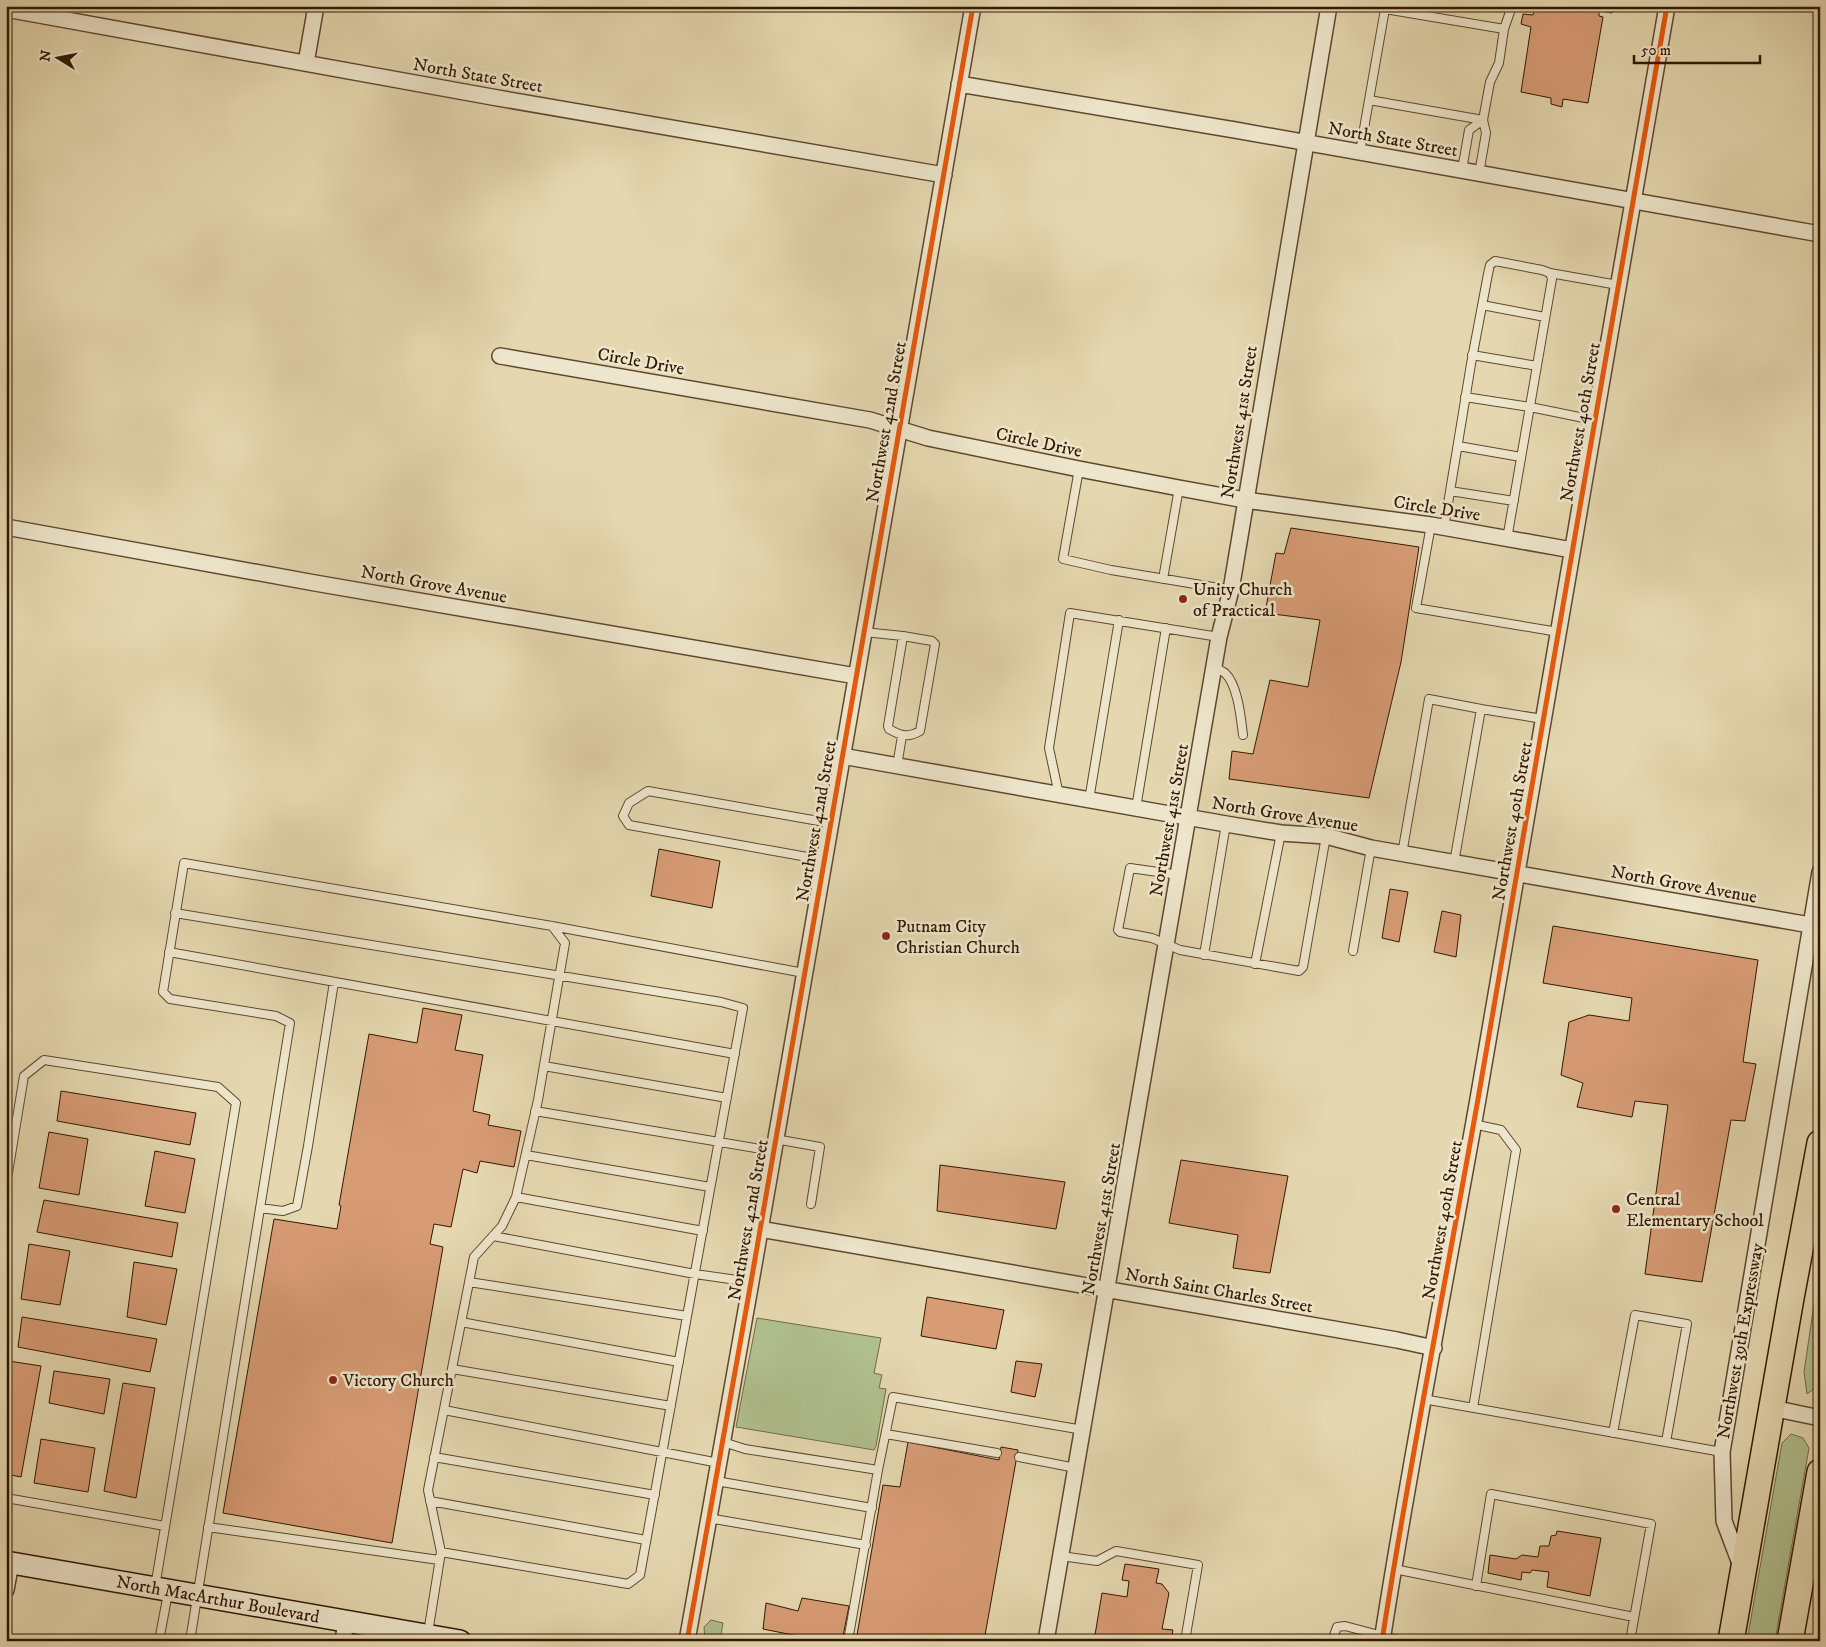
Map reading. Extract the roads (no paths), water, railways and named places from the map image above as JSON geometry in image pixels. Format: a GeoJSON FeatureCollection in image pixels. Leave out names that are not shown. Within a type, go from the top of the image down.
{"type":"FeatureCollection","features":[{"type":"Feature","properties":{"kind":"highway"},"geometry":{"type":"LineString","coordinates":[[1731,1641],[1820,1143]]}},
{"type":"Feature","properties":{"kind":"highway"},"geometry":{"type":"LineString","coordinates":[[1790,1641],[1820,1472]]}},
{"type":"Feature","properties":{"kind":"main road","name":"North MacArthur Boulevard"},"geometry":{"type":"LineString","coordinates":[[9,1563],[198,1596],[344,1631],[428,1635],[460,1641]]}},
{"type":"Feature","properties":{"kind":"street"},"geometry":{"type":"LineString","coordinates":[[306,63],[316,6]]}},
{"type":"Feature","properties":{"kind":"street","name":"Northwest 42nd Street"},"geometry":{"type":"LineString","coordinates":[[687,1641],[973,6]]}},
{"type":"Feature","properties":{"kind":"street","name":"Northwest 41st Street"},"geometry":{"type":"LineString","coordinates":[[1046,1641],[1168,944],[1214,667],[1231,590],[1329,6]]}},
{"type":"Feature","properties":{"kind":"street","name":"Northwest 40th Street"},"geometry":{"type":"LineString","coordinates":[[1382,1639],[1517,874],[1666,6]]}},
{"type":"Feature","properties":{"kind":"street","name":"North State Street"},"geometry":{"type":"LineString","coordinates":[[6,9],[74,13],[306,63],[944,176]]}},
{"type":"Feature","properties":{"kind":"street","name":"North State Street"},"geometry":{"type":"LineString","coordinates":[[959,84],[1305,142],[1820,234]]}},
{"type":"Feature","properties":{"kind":"street","name":"Circle Drive"},"geometry":{"type":"LineString","coordinates":[[500,356],[870,420],[928,438],[1245,500],[1437,527],[1572,550]]}},
{"type":"Feature","properties":{"kind":"street","name":"North Grove Avenue"},"geometry":{"type":"LineString","coordinates":[[6,527],[856,676]]}},
{"type":"Feature","properties":{"kind":"street","name":"North Grove Avenue"},"geometry":{"type":"LineString","coordinates":[[842,756],[1226,824],[1281,833],[1326,836],[1402,854],[1810,925]]}},
{"type":"Feature","properties":{"kind":"street","name":"Northwest 39th Expressway"},"geometry":{"type":"LineString","coordinates":[[1743,1572],[1724,1521],[1722,1452],[1820,872]]}},
{"type":"Feature","properties":{"kind":"street","name":"North Saint Charles Street"},"geometry":{"type":"LineString","coordinates":[[760,1229],[1388,1338],[1434,1348]]}},
{"type":"Feature","properties":{"kind":"street"},"geometry":{"type":"LineString","coordinates":[[1772,1408],[1820,1418]]}},
{"type":"Feature","properties":{"kind":"street"},"geometry":{"type":"LineString","coordinates":[[6,1590],[9,1563]]}},
{"type":"Feature","properties":{"kind":"lane"},"geometry":{"type":"LineString","coordinates":[[1480,174],[1486,133],[1483,120],[1490,82],[1499,63],[1504,29],[1512,6]]}},
{"type":"Feature","properties":{"kind":"lane"},"geometry":{"type":"LineString","coordinates":[[1360,152],[1385,9],[1504,29]]}},
{"type":"Feature","properties":{"kind":"lane"},"geometry":{"type":"LineString","coordinates":[[1369,100],[1483,120]]}},
{"type":"Feature","properties":{"kind":"lane"},"geometry":{"type":"LineString","coordinates":[[1462,170],[1469,130],[1483,120]]}},
{"type":"Feature","properties":{"kind":"lane"},"geometry":{"type":"LineString","coordinates":[[1558,632],[1416,608],[1437,527],[1450,491],[1472,356],[1490,265],[1495,261],[1550,273],[1618,284]]}},
{"type":"Feature","properties":{"kind":"lane"},"geometry":{"type":"LineString","coordinates":[[1507,539],[1546,317],[1552,279],[1550,273]]}},
{"type":"Feature","properties":{"kind":"lane"},"geometry":{"type":"LineString","coordinates":[[1482,305],[1546,317]]}},
{"type":"Feature","properties":{"kind":"lane"},"geometry":{"type":"LineString","coordinates":[[1472,356],[1537,366]]}},
{"type":"Feature","properties":{"kind":"lane"},"geometry":{"type":"LineString","coordinates":[[1466,397],[1594,420]]}},
{"type":"Feature","properties":{"kind":"lane"},"geometry":{"type":"LineString","coordinates":[[1458,446],[1521,457]]}},
{"type":"Feature","properties":{"kind":"lane"},"geometry":{"type":"LineString","coordinates":[[1079,469],[1063,559],[1110,570],[1231,590]]}},
{"type":"Feature","properties":{"kind":"lane"},"geometry":{"type":"LineString","coordinates":[[1163,578],[1180,488]]}},
{"type":"Feature","properties":{"kind":"lane"},"geometry":{"type":"LineString","coordinates":[[1450,491],[1514,501]]}},
{"type":"Feature","properties":{"kind":"lane"},"geometry":{"type":"LineString","coordinates":[[1059,795],[1048,748],[1070,613],[1220,637]]}},
{"type":"Feature","properties":{"kind":"lane"},"geometry":{"type":"LineString","coordinates":[[1088,800],[1119,620]]}},
{"type":"Feature","properties":{"kind":"lane"},"geometry":{"type":"LineString","coordinates":[[1136,808],[1166,628]]}},
{"type":"Feature","properties":{"kind":"lane"},"geometry":{"type":"LineString","coordinates":[[864,632],[903,636],[932,641],[934,644],[920,731],[902,736],[889,729],[888,726],[903,636]]}},
{"type":"Feature","properties":{"kind":"lane"},"geometry":{"type":"LineString","coordinates":[[1214,667],[1226,674],[1234,688],[1240,707],[1243,735]]}},
{"type":"Feature","properties":{"kind":"lane"},"geometry":{"type":"LineString","coordinates":[[1402,854],[1429,699],[1543,719]]}},
{"type":"Feature","properties":{"kind":"lane"},"geometry":{"type":"LineString","coordinates":[[1454,863],[1482,709]]}},
{"type":"Feature","properties":{"kind":"lane"},"geometry":{"type":"LineString","coordinates":[[897,766],[902,736]]}},
{"type":"Feature","properties":{"kind":"lane"},"geometry":{"type":"LineString","coordinates":[[824,860],[630,825],[623,816],[629,803],[648,792],[830,823]]}},
{"type":"Feature","properties":{"kind":"lane"},"geometry":{"type":"LineString","coordinates":[[1204,955],[1226,824]]}},
{"type":"Feature","properties":{"kind":"lane"},"geometry":{"type":"LineString","coordinates":[[1255,964],[1281,833]]}},
{"type":"Feature","properties":{"kind":"lane"},"geometry":{"type":"LineString","coordinates":[[1179,875],[1130,868],[1118,930],[1152,938],[1180,950],[1299,971],[1303,968],[1326,836]]}},
{"type":"Feature","properties":{"kind":"lane"},"geometry":{"type":"LineString","coordinates":[[1353,951],[1371,848]]}},
{"type":"Feature","properties":{"kind":"lane"},"geometry":{"type":"LineString","coordinates":[[190,1641],[290,1023],[276,1016],[170,999],[162,992],[184,863],[552,926],[804,973]]}},
{"type":"Feature","properties":{"kind":"lane"},"geometry":{"type":"LineString","coordinates":[[175,913],[721,1002],[743,1008],[640,1575],[628,1584],[440,1556],[208,1527]]}},
{"type":"Feature","properties":{"kind":"lane"},"geometry":{"type":"LineString","coordinates":[[428,1635],[440,1556],[428,1490],[474,1257],[502,1226],[516,1197],[526,1155],[544,1066],[565,943],[552,926]]}},
{"type":"Feature","properties":{"kind":"lane"},"geometry":{"type":"LineString","coordinates":[[168,952],[735,1054]]}},
{"type":"Feature","properties":{"kind":"lane"},"geometry":{"type":"LineString","coordinates":[[260,1208],[283,1211],[297,1206],[334,982]]}},
{"type":"Feature","properties":{"kind":"lane"},"geometry":{"type":"LineString","coordinates":[[6,1185],[24,1076],[44,1060],[218,1087],[236,1102],[165,1526],[159,1641]]}},
{"type":"Feature","properties":{"kind":"lane"},"geometry":{"type":"LineString","coordinates":[[544,1066],[727,1098]]}},
{"type":"Feature","properties":{"kind":"lane"},"geometry":{"type":"LineString","coordinates":[[535,1111],[719,1141],[820,1147],[811,1204]]}},
{"type":"Feature","properties":{"kind":"lane"},"geometry":{"type":"LineString","coordinates":[[1473,1124],[1501,1130],[1516,1150],[1474,1408]]}},
{"type":"Feature","properties":{"kind":"lane"},"geometry":{"type":"LineString","coordinates":[[526,1155],[710,1187]]}},
{"type":"Feature","properties":{"kind":"lane"},"geometry":{"type":"LineString","coordinates":[[516,1197],[703,1231]]}},
{"type":"Feature","properties":{"kind":"lane"},"geometry":{"type":"LineString","coordinates":[[493,1236],[695,1274],[751,1282]]}},
{"type":"Feature","properties":{"kind":"lane"},"geometry":{"type":"LineString","coordinates":[[469,1282],[687,1316]]}},
{"type":"Feature","properties":{"kind":"lane"},"geometry":{"type":"LineString","coordinates":[[1613,1433],[1635,1315],[1687,1324],[1666,1442]]}},
{"type":"Feature","properties":{"kind":"lane"},"geometry":{"type":"LineString","coordinates":[[461,1322],[678,1362]]}},
{"type":"Feature","properties":{"kind":"lane"},"geometry":{"type":"LineString","coordinates":[[452,1369],[671,1406]]}},
{"type":"Feature","properties":{"kind":"lane"},"geometry":{"type":"LineString","coordinates":[[848,1641],[878,1470],[893,1397],[1083,1430]]}},
{"type":"Feature","properties":{"kind":"lane"},"geometry":{"type":"LineString","coordinates":[[1423,1400],[1722,1452]]}},
{"type":"Feature","properties":{"kind":"lane"},"geometry":{"type":"LineString","coordinates":[[444,1410],[719,1463]]}},
{"type":"Feature","properties":{"kind":"lane"},"geometry":{"type":"LineString","coordinates":[[886,1434],[996,1453]]}},
{"type":"Feature","properties":{"kind":"lane"},"geometry":{"type":"LineString","coordinates":[[723,1442],[745,1449],[878,1470]]}},
{"type":"Feature","properties":{"kind":"lane"},"geometry":{"type":"LineString","coordinates":[[434,1457],[655,1495]]}},
{"type":"Feature","properties":{"kind":"lane"},"geometry":{"type":"LineString","coordinates":[[1019,1457],[1076,1468]]}},
{"type":"Feature","properties":{"kind":"lane"},"geometry":{"type":"LineString","coordinates":[[716,1481],[872,1508]]}},
{"type":"Feature","properties":{"kind":"lane"},"geometry":{"type":"LineString","coordinates":[[1476,1586],[1491,1494],[1651,1524],[1630,1641]]}},
{"type":"Feature","properties":{"kind":"lane"},"geometry":{"type":"LineString","coordinates":[[6,1498],[165,1526]]}},
{"type":"Feature","properties":{"kind":"lane"},"geometry":{"type":"LineString","coordinates":[[430,1501],[646,1540]]}},
{"type":"Feature","properties":{"kind":"lane"},"geometry":{"type":"LineString","coordinates":[[708,1518],[866,1545]]}},
{"type":"Feature","properties":{"kind":"lane"},"geometry":{"type":"LineString","coordinates":[[1061,1556],[1097,1561],[1116,1551],[1198,1565],[1185,1641]]}},
{"type":"Feature","properties":{"kind":"lane"},"geometry":{"type":"LineString","coordinates":[[1394,1569],[1634,1617]]}},
{"type":"Feature","properties":{"kind":"lane"},"geometry":{"type":"LineString","coordinates":[[1332,1641],[1334,1633],[1340,1626],[1357,1628],[1382,1639],[1402,1641]]}},
{"type":"Feature","properties":{"kind":"place","name":"Unity Church of Practical"},"geometry":{"type":"Point","coordinates":[1183,599]}},
{"type":"Feature","properties":{"kind":"place","name":"Putnam City Christian Church"},"geometry":{"type":"Point","coordinates":[886,936]}},
{"type":"Feature","properties":{"kind":"place","name":"Central Elementary School"},"geometry":{"type":"Point","coordinates":[1616,1209]}},
{"type":"Feature","properties":{"kind":"place","name":"Victory Church"},"geometry":{"type":"Point","coordinates":[333,1380]}}]}
